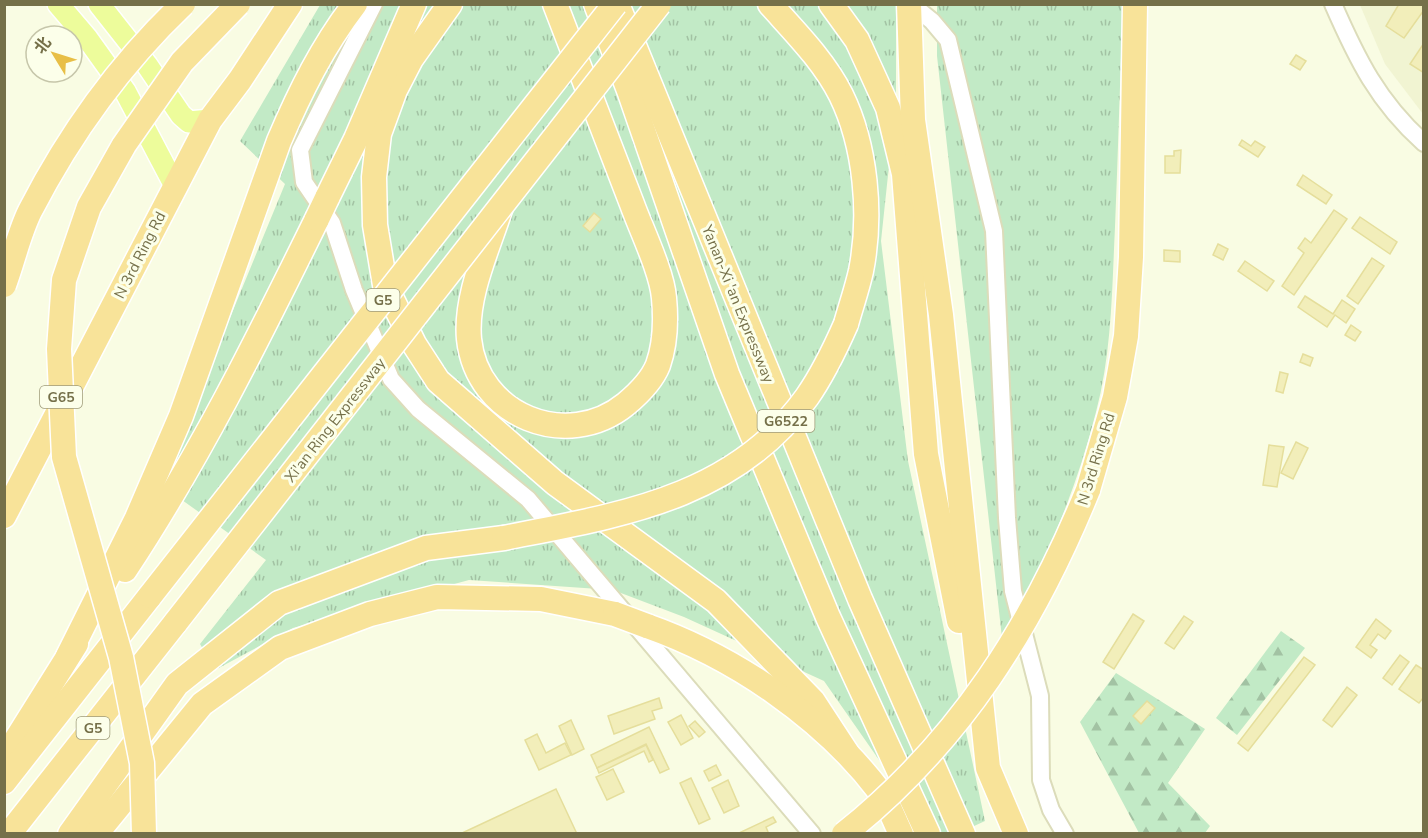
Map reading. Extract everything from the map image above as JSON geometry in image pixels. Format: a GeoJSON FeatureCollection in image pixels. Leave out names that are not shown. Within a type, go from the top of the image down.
{"type":"FeatureCollection","features":[{"type":"Feature","properties":{"kind":"highway"},"geometry":{"type":"LineString","coordinates":[[4,285],[29,212],[80,126],[145,40],[183,4]]}},
{"type":"Feature","properties":{"kind":"highway","name":"G65"},"geometry":{"type":"LineString","coordinates":[[144,834],[142,763],[121,657],[64,457],[59,349],[64,280],[89,207],[124,146],[182,62],[238,4]]}},
{"type":"Feature","properties":{"kind":"highway","name":"N 3rd Ring Rd"},"geometry":{"type":"LineString","coordinates":[[4,516],[210,120],[262,48],[290,4]]}},
{"type":"Feature","properties":{"kind":"highway"},"geometry":{"type":"LineString","coordinates":[[68,656],[136,518],[181,416],[298,96],[319,54],[355,4]]}},
{"type":"Feature","properties":{"kind":"highway"},"geometry":{"type":"LineString","coordinates":[[4,759],[68,656],[163,512],[212,428],[357,139],[414,4]]}},
{"type":"Feature","properties":{"kind":"highway"},"geometry":{"type":"LineString","coordinates":[[450,4],[411,59],[395,90],[379,134],[374,177],[375,225],[385,285],[414,344],[438,381],[555,483],[716,601],[813,701],[847,753],[882,794],[901,834]]}},
{"type":"Feature","properties":{"kind":"highway"},"geometry":{"type":"LineString","coordinates":[[501,207],[471,309],[469,338],[474,364],[489,388],[504,405],[530,418],[558,427],[586,425],[615,413],[638,394],[657,367],[664,338],[664,296],[645,238],[555,4]]}},
{"type":"Feature","properties":{"kind":"highway","name":"Yanan-Xi 'an Expressway"},"geometry":{"type":"LineString","coordinates":[[596,4],[630,93],[727,374],[828,616],[928,834]]}},
{"type":"Feature","properties":{"kind":"highway","name":"Yanan-Xi 'an Expressway"},"geometry":{"type":"LineString","coordinates":[[616,4],[860,598],[963,834]]}},
{"type":"Feature","properties":{"kind":"highway","name":"G5"},"geometry":{"type":"LineString","coordinates":[[4,782],[616,4]]}},
{"type":"Feature","properties":{"kind":"highway","name":"Xi'an Ring Expressway"},"geometry":{"type":"LineString","coordinates":[[9,834],[658,4]]}},
{"type":"Feature","properties":{"kind":"highway"},"geometry":{"type":"LineString","coordinates":[[70,834],[177,684],[279,603],[426,548],[504,538],[637,510],[680,495],[736,465],[762,446],[808,396],[831,357],[846,324],[861,269],[866,214],[859,146],[841,95],[808,46],[770,4]]}},
{"type":"Feature","properties":{"kind":"highway"},"geometry":{"type":"LineString","coordinates":[[831,4],[857,40],[888,108],[904,174],[926,454],[988,768],[1016,834]]}},
{"type":"Feature","properties":{"kind":"highway","name":"N 3rd Ring Rd"},"geometry":{"type":"LineString","coordinates":[[844,834],[874,810],[939,745],[993,675],[1032,613],[1063,552],[1088,490],[1115,397],[1126,336],[1131,257],[1135,4]]}},
{"type":"Feature","properties":{"kind":"highway"},"geometry":{"type":"LineString","coordinates":[[910,9],[913,120],[941,315],[988,768]]}},
{"type":"Feature","properties":{"kind":"highway"},"geometry":{"type":"LineString","coordinates":[[96,834],[202,704],[280,648],[370,614],[437,597],[541,599],[615,614],[668,633],[733,666],[793,707],[847,753]]}},
{"type":"Feature","properties":{"kind":"main road"},"geometry":{"type":"LineString","coordinates":[[58,4],[87,38],[124,91],[175,186]]}},
{"type":"Feature","properties":{"kind":"main road"},"geometry":{"type":"LineString","coordinates":[[99,4],[189,122],[210,120]]}},
{"type":"Feature","properties":{"kind":"main road"},"geometry":{"type":"LineString","coordinates":[[124,91],[139,103],[148,98],[159,83]]}},
{"type":"Feature","properties":{"kind":"street"},"geometry":{"type":"LineString","coordinates":[[374,4],[300,150],[304,182],[332,223],[354,290],[391,378],[418,409],[528,499],[812,834]]}},
{"type":"Feature","properties":{"kind":"street"},"geometry":{"type":"LineString","coordinates":[[1333,4],[1360,67],[1404,126],[1424,143]]}},
{"type":"Feature","properties":{"kind":"street"},"geometry":{"type":"LineString","coordinates":[[910,9],[932,21],[948,40],[994,231],[1007,518],[1013,591],[1040,696],[1041,780],[1051,810],[1065,834]]}},
{"type":"Feature","properties":{"kind":"shaded area"},"geometry":{"type":"Polygon","coordinates":[[[1360,5],[1423,5],[1423,114],[1385,64],[1360,5]]]}},
{"type":"Feature","properties":{"kind":"green space"},"geometry":{"type":"Polygon","coordinates":[[[320,5],[896,5],[896,100],[881,241],[908,461],[985,821],[959,833],[930,833],[824,681],[684,617],[613,590],[469,580],[293,628],[215,670],[200,644],[266,560],[161,485],[285,184],[240,141],[320,5]]]}},
{"type":"Feature","properties":{"kind":"green space"},"geometry":{"type":"Polygon","coordinates":[[[937,5],[1123,5],[1112,297],[1101,389],[1088,442],[1069,500],[1032,584],[1002,638],[937,56],[937,5]]]}},
{"type":"Feature","properties":{"kind":"green space"},"geometry":{"type":"Polygon","coordinates":[[[1281,631],[1305,648],[1237,735],[1216,718],[1281,631]]]}},
{"type":"Feature","properties":{"kind":"green space"},"geometry":{"type":"Polygon","coordinates":[[[1116,673],[1205,729],[1168,783],[1210,826],[1205,833],[1139,833],[1080,722],[1116,673]]]}},
{"type":"Feature","properties":{"kind":"building"},"geometry":{"type":"Polygon","coordinates":[[[1399,4],[1424,4],[1424,10],[1404,38],[1386,26],[1399,4]]]}},
{"type":"Feature","properties":{"kind":"building"},"geometry":{"type":"Polygon","coordinates":[[[1424,43],[1424,73],[1410,64],[1424,43]]]}},
{"type":"Feature","properties":{"kind":"building"},"geometry":{"type":"Polygon","coordinates":[[[1296,55],[1306,61],[1300,70],[1290,64],[1296,55]]]}},
{"type":"Feature","properties":{"kind":"building"},"geometry":{"type":"Polygon","coordinates":[[[1242,140],[1251,146],[1255,141],[1265,147],[1258,157],[1239,145],[1242,140]]]}},
{"type":"Feature","properties":{"kind":"building"},"geometry":{"type":"Polygon","coordinates":[[[1181,150],[1180,173],[1165,173],[1165,156],[1174,156],[1174,151],[1181,150]]]}},
{"type":"Feature","properties":{"kind":"building"},"geometry":{"type":"Polygon","coordinates":[[[1303,175],[1332,195],[1326,204],[1297,185],[1303,175]]]}},
{"type":"Feature","properties":{"kind":"building"},"geometry":{"type":"Polygon","coordinates":[[[1334,210],[1347,219],[1294,295],[1282,286],[1304,253],[1298,248],[1305,238],[1311,243],[1334,210]]]}},
{"type":"Feature","properties":{"kind":"building"},"geometry":{"type":"Polygon","coordinates":[[[594,213],[601,219],[590,232],[583,226],[594,213]]]}},
{"type":"Feature","properties":{"kind":"building"},"geometry":{"type":"Polygon","coordinates":[[[1360,217],[1397,242],[1390,254],[1352,228],[1360,217]]]}},
{"type":"Feature","properties":{"kind":"building"},"geometry":{"type":"Polygon","coordinates":[[[1218,244],[1228,249],[1223,260],[1213,255],[1218,244]]]}},
{"type":"Feature","properties":{"kind":"building"},"geometry":{"type":"Polygon","coordinates":[[[1164,250],[1180,251],[1180,262],[1164,261],[1164,250]]]}},
{"type":"Feature","properties":{"kind":"building"},"geometry":{"type":"Polygon","coordinates":[[[1372,258],[1384,266],[1358,304],[1347,296],[1372,258]]]}},
{"type":"Feature","properties":{"kind":"building"},"geometry":{"type":"Polygon","coordinates":[[[1245,261],[1274,281],[1267,291],[1238,271],[1245,261]]]}},
{"type":"Feature","properties":{"kind":"building"},"geometry":{"type":"Polygon","coordinates":[[[1305,296],[1333,314],[1342,300],[1355,309],[1346,323],[1335,315],[1327,327],[1298,307],[1305,296]]]}},
{"type":"Feature","properties":{"kind":"building"},"geometry":{"type":"Polygon","coordinates":[[[1351,325],[1361,332],[1355,341],[1345,335],[1351,325]]]}},
{"type":"Feature","properties":{"kind":"building"},"geometry":{"type":"Polygon","coordinates":[[[1303,354],[1313,358],[1310,366],[1300,362],[1303,354]]]}},
{"type":"Feature","properties":{"kind":"building"},"geometry":{"type":"Polygon","coordinates":[[[1280,372],[1288,374],[1283,393],[1276,391],[1280,372]]]}},
{"type":"Feature","properties":{"kind":"building"},"geometry":{"type":"Polygon","coordinates":[[[1296,442],[1308,448],[1293,479],[1281,473],[1296,442]]]}},
{"type":"Feature","properties":{"kind":"building"},"geometry":{"type":"Polygon","coordinates":[[[1269,445],[1284,447],[1277,487],[1263,485],[1269,445]]]}},
{"type":"Feature","properties":{"kind":"building"},"geometry":{"type":"Polygon","coordinates":[[[1133,614],[1144,621],[1114,669],[1103,662],[1133,614]]]}},
{"type":"Feature","properties":{"kind":"building"},"geometry":{"type":"Polygon","coordinates":[[[1184,616],[1193,622],[1174,649],[1165,643],[1184,616]]]}},
{"type":"Feature","properties":{"kind":"building"},"geometry":{"type":"Polygon","coordinates":[[[1376,619],[1391,631],[1385,639],[1378,634],[1370,645],[1377,650],[1371,658],[1356,647],[1376,619]]]}},
{"type":"Feature","properties":{"kind":"building"},"geometry":{"type":"Polygon","coordinates":[[[1400,655],[1409,662],[1392,685],[1383,678],[1400,655]]]}},
{"type":"Feature","properties":{"kind":"building"},"geometry":{"type":"Polygon","coordinates":[[[1304,657],[1315,665],[1248,751],[1238,743],[1304,657]]]}},
{"type":"Feature","properties":{"kind":"building"},"geometry":{"type":"Polygon","coordinates":[[[1416,665],[1424,670],[1424,697],[1419,703],[1399,689],[1416,665]]]}},
{"type":"Feature","properties":{"kind":"building"},"geometry":{"type":"Polygon","coordinates":[[[1347,687],[1357,695],[1332,727],[1323,720],[1347,687]]]}},
{"type":"Feature","properties":{"kind":"building"},"geometry":{"type":"Polygon","coordinates":[[[659,698],[662,708],[652,711],[655,719],[614,734],[608,716],[659,698]]]}},
{"type":"Feature","properties":{"kind":"building"},"geometry":{"type":"Polygon","coordinates":[[[1147,701],[1155,708],[1141,724],[1133,716],[1147,701]]]}},
{"type":"Feature","properties":{"kind":"building"},"geometry":{"type":"Polygon","coordinates":[[[681,715],[693,738],[681,745],[668,722],[681,715]]]}},
{"type":"Feature","properties":{"kind":"building"},"geometry":{"type":"Polygon","coordinates":[[[571,720],[584,749],[572,755],[559,726],[571,720]]]}},
{"type":"Feature","properties":{"kind":"building"},"geometry":{"type":"Polygon","coordinates":[[[695,721],[705,732],[699,737],[689,726],[695,721]]]}},
{"type":"Feature","properties":{"kind":"building"},"geometry":{"type":"Polygon","coordinates":[[[649,727],[669,769],[660,773],[646,744],[597,768],[591,755],[649,727]]]}},
{"type":"Feature","properties":{"kind":"building"},"geometry":{"type":"Polygon","coordinates":[[[537,734],[546,753],[565,743],[571,755],[539,770],[525,740],[537,734]]]}},
{"type":"Feature","properties":{"kind":"building"},"geometry":{"type":"Polygon","coordinates":[[[646,745],[653,760],[649,762],[644,751],[599,773],[597,768],[646,745]]]}},
{"type":"Feature","properties":{"kind":"building"},"geometry":{"type":"Polygon","coordinates":[[[716,765],[721,775],[709,781],[704,771],[716,765]]]}},
{"type":"Feature","properties":{"kind":"building"},"geometry":{"type":"Polygon","coordinates":[[[613,769],[624,792],[607,800],[596,777],[613,769]]]}},
{"type":"Feature","properties":{"kind":"building"},"geometry":{"type":"Polygon","coordinates":[[[691,778],[710,819],[699,824],[680,783],[691,778]]]}},
{"type":"Feature","properties":{"kind":"building"},"geometry":{"type":"Polygon","coordinates":[[[728,780],[739,806],[724,813],[712,788],[728,780]]]}},
{"type":"Feature","properties":{"kind":"building"},"geometry":{"type":"Polygon","coordinates":[[[556,789],[577,834],[460,834],[556,789]]]}},
{"type":"Feature","properties":{"kind":"building"},"geometry":{"type":"Polygon","coordinates":[[[773,817],[776,822],[766,827],[768,832],[765,834],[737,834],[773,817]]]}}]}
